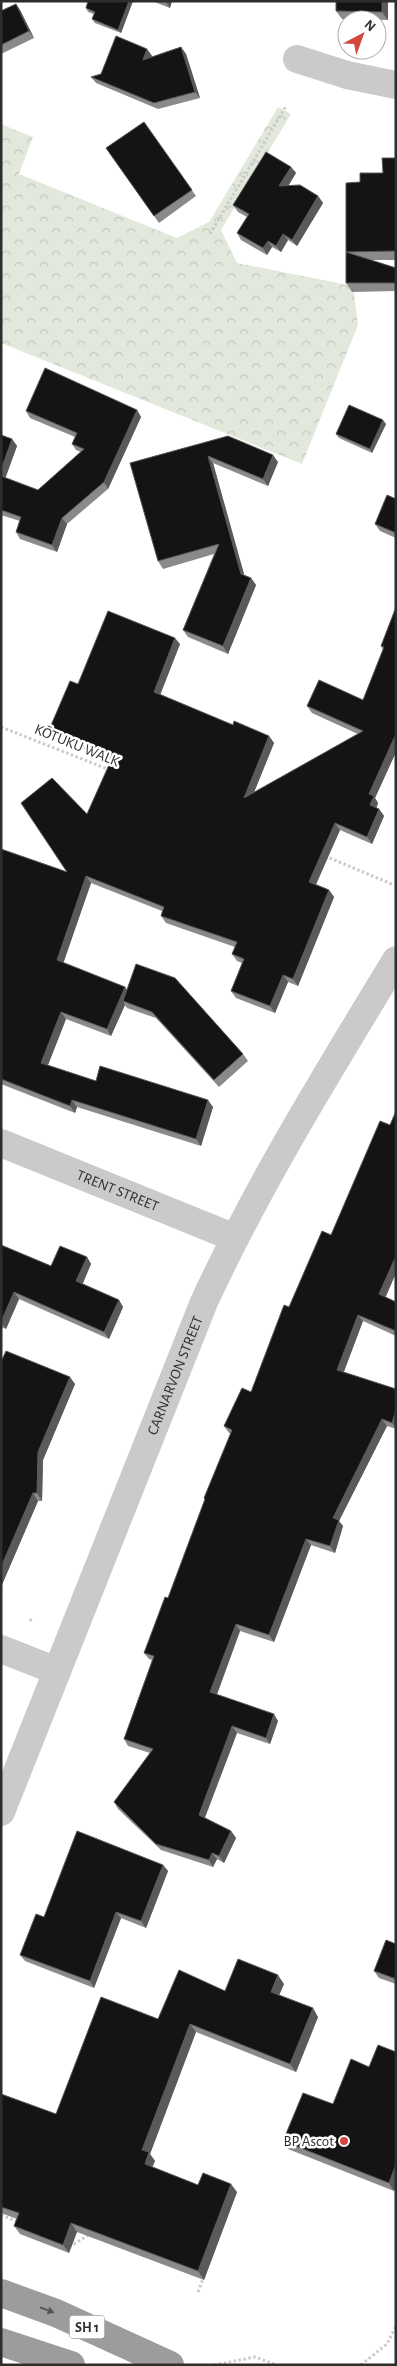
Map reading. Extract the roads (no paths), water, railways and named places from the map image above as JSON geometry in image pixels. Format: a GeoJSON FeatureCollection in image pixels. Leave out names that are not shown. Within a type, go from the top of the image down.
{"type":"FeatureCollection","features":[{"type":"Feature","properties":{"kind":"highway","name":"SH 1"},"geometry":{"type":"LineString","coordinates":[[1,2293],[56,2313],[170,2365]]}},
{"type":"Feature","properties":{"kind":"highway"},"geometry":{"type":"LineString","coordinates":[[1,2342],[72,2365]]}},
{"type":"Feature","properties":{"kind":"street"},"geometry":{"type":"LineString","coordinates":[[297,59],[347,75],[396,85]]}},
{"type":"Feature","properties":{"kind":"street","name":"CARNARVON STREET"},"geometry":{"type":"LineString","coordinates":[[1,1812],[204,1302],[234,1238],[305,1111],[396,960]]}},
{"type":"Feature","properties":{"kind":"street","name":"TRENT STREET"},"geometry":{"type":"LineString","coordinates":[[1,1143],[234,1238]]}},
{"type":"Feature","properties":{"kind":"street"},"geometry":{"type":"LineString","coordinates":[[1,1648],[57,1671]]}},
{"type":"Feature","properties":{"kind":"place","name":"BP Ascot"},"geometry":{"type":"Point","coordinates":[344,2141]}}]}
